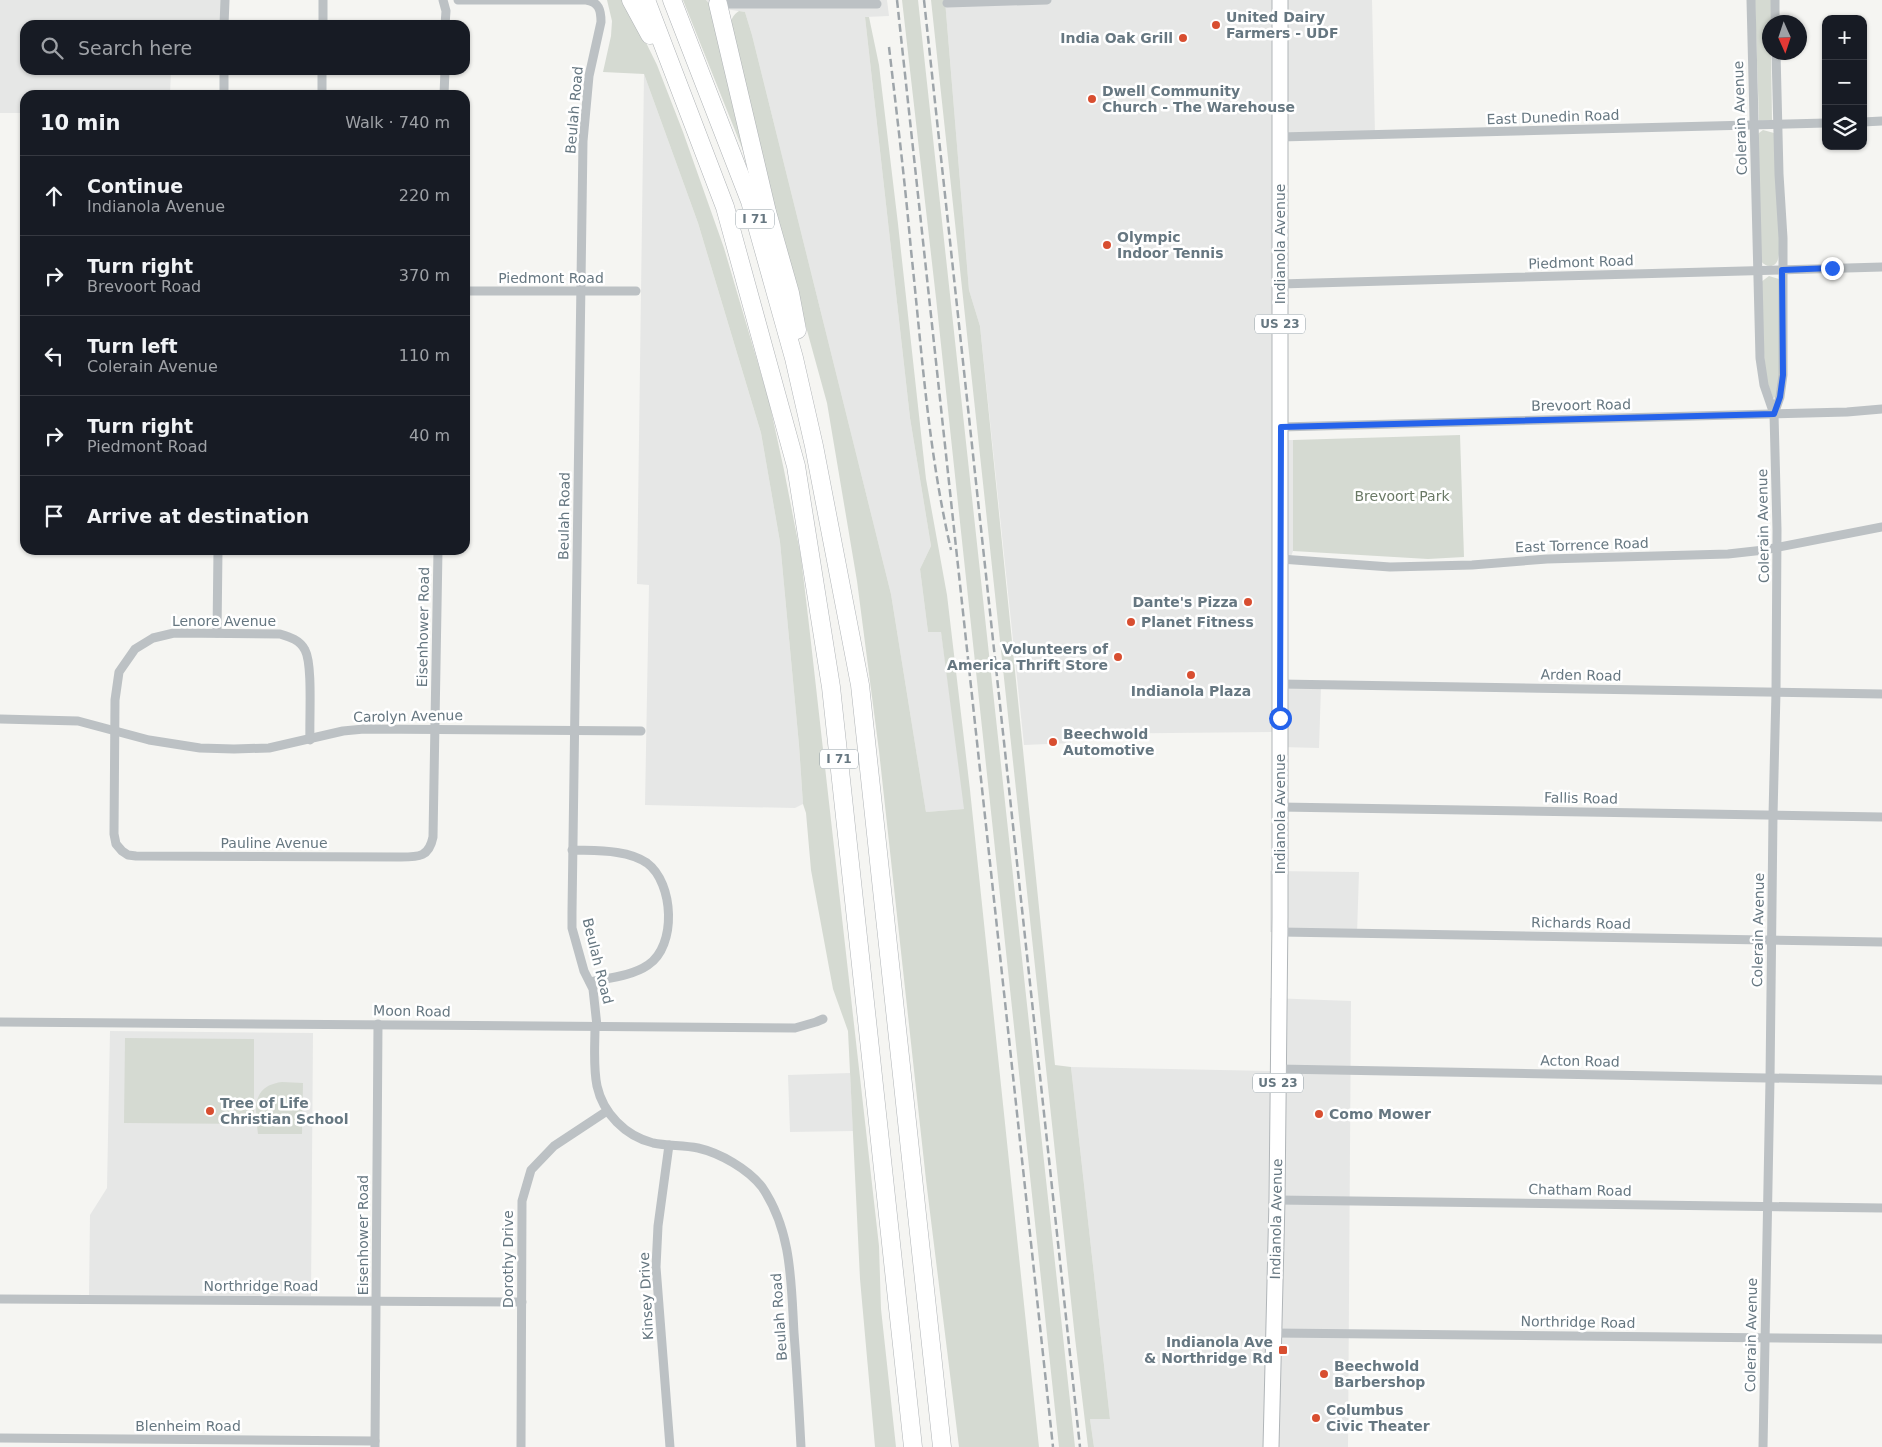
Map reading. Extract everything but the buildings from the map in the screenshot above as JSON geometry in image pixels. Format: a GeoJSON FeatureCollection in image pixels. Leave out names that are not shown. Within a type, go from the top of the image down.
{"type":"FeatureCollection","features":[{"type":"Feature","properties":{"kind":"highway"},"geometry":{"type":"LineString","coordinates":[[631,0],[688,111]]}},
{"type":"Feature","properties":{"kind":"highway","name":"I 71"},"geometry":{"type":"LineString","coordinates":[[646,0],[725,207],[796,466],[831,687],[911,1423],[912,1447]]}},
{"type":"Feature","properties":{"kind":"highway","name":"I 71"},"geometry":{"type":"LineString","coordinates":[[672,0],[750,202],[794,358],[814,446],[860,685],[942,1447]]}},
{"type":"Feature","properties":{"kind":"highway"},"geometry":{"type":"LineString","coordinates":[[718,4],[767,212],[790,293],[813,407],[814,446]]}},
{"type":"Feature","properties":{"kind":"highway"},"geometry":{"type":"LineString","coordinates":[[934,1379],[948,1447]]}},
{"type":"Feature","properties":{"kind":"main road","name":"Indianola Avenue"},"geometry":{"type":"LineString","coordinates":[[1271,1447],[1277,1200],[1280,932],[1280,0]]}},
{"type":"Feature","properties":{"kind":"street"},"geometry":{"type":"LineString","coordinates":[[224,20],[225,0]]}},
{"type":"Feature","properties":{"kind":"street"},"geometry":{"type":"LineString","coordinates":[[322,20],[323,0]]}},
{"type":"Feature","properties":{"kind":"street"},"geometry":{"type":"LineString","coordinates":[[443,0],[446,11],[445,20]]}},
{"type":"Feature","properties":{"kind":"street","name":"Beulah Road"},"geometry":{"type":"LineString","coordinates":[[458,0],[586,0],[592,1],[597,5],[601,13],[589,76],[583,141],[572,928],[584,971],[594,990],[596,1026],[595,1073],[598,1088],[607,1111],[620,1125],[634,1135],[652,1142],[698,1148],[716,1154],[746,1172],[760,1185],[771,1202],[786,1243],[790,1264],[801,1447]]}},
{"type":"Feature","properties":{"kind":"street"},"geometry":{"type":"LineString","coordinates":[[947,3],[1047,0]]}},
{"type":"Feature","properties":{"kind":"street","name":"Colerain Avenue"},"geometry":{"type":"LineString","coordinates":[[1751,0],[1760,358],[1764,384],[1774,414],[1777,488],[1776,692],[1763,1447]]}},
{"type":"Feature","properties":{"kind":"street"},"geometry":{"type":"LineString","coordinates":[[1775,0],[1775,15]]}},
{"type":"Feature","properties":{"kind":"street"},"geometry":{"type":"LineString","coordinates":[[718,4],[877,4]]}},
{"type":"Feature","properties":{"kind":"street","name":"Colerain Avenue"},"geometry":{"type":"LineString","coordinates":[[1774,414],[1780,397],[1783,375],[1782,221],[1776,60]]}},
{"type":"Feature","properties":{"kind":"street"},"geometry":{"type":"LineString","coordinates":[[224,75],[224,90]]}},
{"type":"Feature","properties":{"kind":"street"},"geometry":{"type":"LineString","coordinates":[[322,75],[322,90]]}},
{"type":"Feature","properties":{"kind":"street"},"geometry":{"type":"LineString","coordinates":[[444,90],[445,75]]}},
{"type":"Feature","properties":{"kind":"street"},"geometry":{"type":"LineString","coordinates":[[1867,122],[1882,121]]}},
{"type":"Feature","properties":{"kind":"street","name":"East Dunedin Road"},"geometry":{"type":"LineString","coordinates":[[1280,137],[1822,122]]}},
{"type":"Feature","properties":{"kind":"street","name":"Piedmont Road"},"geometry":{"type":"LineString","coordinates":[[1280,284],[1882,267]]}},
{"type":"Feature","properties":{"kind":"street","name":"Piedmont Road"},"geometry":{"type":"LineString","coordinates":[[470,291],[636,291]]}},
{"type":"Feature","properties":{"kind":"street","name":"Brevoort Road"},"geometry":{"type":"LineString","coordinates":[[1281,427],[1774,414],[1882,409]]}},
{"type":"Feature","properties":{"kind":"street","name":"East Torrence Road"},"geometry":{"type":"LineString","coordinates":[[1281,559],[1390,567],[1472,565],[1547,559],[1728,554],[1777,548],[1882,528]]}},
{"type":"Feature","properties":{"kind":"street"},"geometry":{"type":"LineString","coordinates":[[217,633],[218,555]]}},
{"type":"Feature","properties":{"kind":"street","name":"Eisenhower Road"},"geometry":{"type":"LineString","coordinates":[[426,853],[431,846],[433,837],[438,555]]}},
{"type":"Feature","properties":{"kind":"street","name":"Lenore Avenue"},"geometry":{"type":"LineString","coordinates":[[122,851],[116,844],[114,834],[114,729],[115,700],[119,672],[135,649],[153,638],[174,634],[217,633],[280,634],[294,638],[305,649],[310,664],[310,740]]}},
{"type":"Feature","properties":{"kind":"street","name":"Arden Road"},"geometry":{"type":"LineString","coordinates":[[1280,684],[1882,694]]}},
{"type":"Feature","properties":{"kind":"street","name":"Carolyn Avenue"},"geometry":{"type":"LineString","coordinates":[[0,719],[78,720],[149,740],[200,748],[269,748],[343,731],[364,729],[642,731]]}},
{"type":"Feature","properties":{"kind":"street","name":"Fallis Road"},"geometry":{"type":"LineString","coordinates":[[1280,807],[1882,817]]}},
{"type":"Feature","properties":{"kind":"street"},"geometry":{"type":"LineString","coordinates":[[572,850],[608,852],[630,856],[647,863],[659,876],[665,892],[669,921],[663,950],[648,965],[629,973],[590,982]]}},
{"type":"Feature","properties":{"kind":"street","name":"Pauline Avenue"},"geometry":{"type":"LineString","coordinates":[[122,851],[128,855],[136,856],[401,857],[421,856],[426,853]]}},
{"type":"Feature","properties":{"kind":"street","name":"Richards Road"},"geometry":{"type":"LineString","coordinates":[[1280,932],[1882,942]]}},
{"type":"Feature","properties":{"kind":"street","name":"Moon Road"},"geometry":{"type":"LineString","coordinates":[[0,1022],[794,1028],[823,1018]]}},
{"type":"Feature","properties":{"kind":"street","name":"Eisenhower Road"},"geometry":{"type":"LineString","coordinates":[[375,1444],[378,1024]]}},
{"type":"Feature","properties":{"kind":"street","name":"Acton Road"},"geometry":{"type":"LineString","coordinates":[[1278,1069],[1882,1080]]}},
{"type":"Feature","properties":{"kind":"street","name":"Dorothy Drive"},"geometry":{"type":"LineString","coordinates":[[521,1447],[522,1201],[531,1170],[554,1146],[607,1111]]}},
{"type":"Feature","properties":{"kind":"street","name":"Kinsey Drive"},"geometry":{"type":"LineString","coordinates":[[669,1145],[658,1226],[656,1267],[670,1447]]}},
{"type":"Feature","properties":{"kind":"street","name":"Chatham Road"},"geometry":{"type":"LineString","coordinates":[[1277,1200],[1882,1208]]}},
{"type":"Feature","properties":{"kind":"street","name":"Northridge Road"},"geometry":{"type":"LineString","coordinates":[[0,1299],[522,1302]]}},
{"type":"Feature","properties":{"kind":"street","name":"Northridge Road"},"geometry":{"type":"LineString","coordinates":[[1274,1333],[1882,1339]]}},
{"type":"Feature","properties":{"kind":"street","name":"Blenheim Road"},"geometry":{"type":"LineString","coordinates":[[0,1438],[375,1444]]}},
{"type":"Feature","properties":{"kind":"shaded area"},"geometry":{"type":"Polygon","coordinates":[[[0,0],[225,0],[224,20],[20,20],[20,75],[171,75],[170,90],[20,90],[20,113],[0,113],[0,0]]]}},
{"type":"Feature","properties":{"kind":"shaded area"},"geometry":{"type":"Polygon","coordinates":[[[706,0],[887,0],[889,16],[865,17],[910,418],[931,546],[920,569],[928,632],[941,631],[965,809],[926,812],[891,594],[752,35],[745,12],[712,7],[706,0]]]}},
{"type":"Feature","properties":{"kind":"shaded area"},"geometry":{"type":"Polygon","coordinates":[[[945,0],[1372,0],[1375,135],[1280,138],[1280,440],[1293,440],[1293,551],[1280,587],[1280,732],[1069,734],[1071,743],[1024,745],[980,326],[969,290],[945,0]]]}},
{"type":"Feature","properties":{"kind":"shaded area"},"geometry":{"type":"Polygon","coordinates":[[[644,74],[698,223],[761,433],[780,542],[799,745],[803,804],[795,808],[645,805],[649,585],[637,584],[644,74]]]}},
{"type":"Feature","properties":{"kind":"shaded area"},"geometry":{"type":"Polygon","coordinates":[[[1282,686],[1321,687],[1319,748],[1282,747],[1282,686]]]}},
{"type":"Feature","properties":{"kind":"shaded area"},"geometry":{"type":"Polygon","coordinates":[[[1270,871],[1359,872],[1357,934],[1270,932],[1270,871]]]}},
{"type":"Feature","properties":{"kind":"shaded area"},"geometry":{"type":"Polygon","coordinates":[[[1270,998],[1351,1001],[1348,1447],[1094,1447],[1090,1419],[1110,1419],[1071,1067],[1270,1071],[1270,998]]]}},
{"type":"Feature","properties":{"kind":"shaded area","name":"Tree of Life Christian School"},"geometry":{"type":"Polygon","coordinates":[[[110,1031],[313,1033],[311,1296],[89,1295],[90,1215],[107,1188],[110,1031]]]}},
{"type":"Feature","properties":{"kind":"shaded area"},"geometry":{"type":"Polygon","coordinates":[[[850,1073],[853,1131],[790,1132],[788,1075],[850,1073]]]}},
{"type":"Feature","properties":{"kind":"green space"},"geometry":{"type":"Polygon","coordinates":[[[607,0],[623,0],[629,8],[657,65],[683,132],[724,248],[769,401],[784,470],[801,557],[809,625],[879,1246],[881,1309],[896,1447],[875,1447],[860,1279],[848,1031],[833,989],[811,870],[806,813],[803,804],[780,542],[761,433],[698,223],[644,74],[603,72],[611,36],[612,21],[607,0]]]}},
{"type":"Feature","properties":{"kind":"green space"},"geometry":{"type":"Polygon","coordinates":[[[683,0],[706,0],[712,7],[746,158],[683,0]]]}},
{"type":"Feature","properties":{"kind":"green space"},"geometry":{"type":"Polygon","coordinates":[[[902,0],[918,0],[1075,1447],[1059,1447],[936,298],[902,0]]]}},
{"type":"Feature","properties":{"kind":"green space"},"geometry":{"type":"Polygon","coordinates":[[[931,0],[945,0],[969,290],[980,326],[1055,1065],[1071,1067],[1110,1419],[1090,1419],[1094,1447],[1088,1447],[1075,1338],[931,0]]]}},
{"type":"Feature","properties":{"kind":"green space"},"geometry":{"type":"Polygon","coordinates":[[[1755,0],[1771,0],[1771,15],[1762,15],[1762,60],[1771,60],[1772,120],[1759,121],[1755,0]]]}},
{"type":"Feature","properties":{"kind":"green space"},"geometry":{"type":"Polygon","coordinates":[[[739,11],[745,12],[752,35],[891,594],[926,812],[964,809],[941,632],[928,632],[920,569],[931,546],[910,418],[865,17],[869,17],[879,65],[926,479],[947,595],[970,790],[1039,1447],[959,1447],[926,1180],[879,751],[857,581],[827,403],[778,225],[730,27],[733,17],[739,11]]]}},
{"type":"Feature","properties":{"kind":"green space"},"geometry":{"type":"Polygon","coordinates":[[[1763,130],[1774,133],[1780,247],[1777,262],[1771,266],[1765,265],[1761,261],[1757,138],[1763,130]]]}},
{"type":"Feature","properties":{"kind":"green space"},"geometry":{"type":"Polygon","coordinates":[[[1769,276],[1779,279],[1781,377],[1776,397],[1773,398],[1765,376],[1761,282],[1769,276]]]}},
{"type":"Feature","properties":{"kind":"green space","name":"Brevoort Park"},"geometry":{"type":"Polygon","coordinates":[[[1460,435],[1464,557],[1428,559],[1293,551],[1293,440],[1460,435]]]}},
{"type":"Feature","properties":{"kind":"green space"},"geometry":{"type":"Polygon","coordinates":[[[125,1038],[254,1039],[254,1124],[124,1123],[125,1038]]]}},
{"type":"Feature","properties":{"kind":"green space"},"geometry":{"type":"Polygon","coordinates":[[[282,1082],[303,1083],[302,1134],[258,1134],[257,1100],[265,1088],[282,1082]]]}},
{"type":"Feature","properties":{"kind":"railway"},"geometry":{"type":"LineString","coordinates":[[897,0],[1053,1447]]}},
{"type":"Feature","properties":{"kind":"railway"},"geometry":{"type":"LineString","coordinates":[[924,0],[1080,1447]]}},
{"type":"Feature","properties":{"kind":"railway"},"geometry":{"type":"LineString","coordinates":[[889,47],[904,174],[926,401],[943,513],[951,550]]}},
{"type":"Feature","properties":{"kind":"place","name":"United Dairy Farmers - UDF"},"geometry":{"type":"Point","coordinates":[1216,25]}},
{"type":"Feature","properties":{"kind":"place","name":"India Oak Grill"},"geometry":{"type":"Point","coordinates":[1183,38]}},
{"type":"Feature","properties":{"kind":"place","name":"Dwell Community Church - The Warehouse"},"geometry":{"type":"Point","coordinates":[1092,99]}},
{"type":"Feature","properties":{"kind":"place","name":"Olympic Indoor Tennis"},"geometry":{"type":"Point","coordinates":[1107,245]}},
{"type":"Feature","properties":{"kind":"place","name":"Dante's Pizza"},"geometry":{"type":"Point","coordinates":[1248,602]}},
{"type":"Feature","properties":{"kind":"place","name":"Planet Fitness"},"geometry":{"type":"Point","coordinates":[1131,622]}},
{"type":"Feature","properties":{"kind":"place","name":"Volunteers of America Thrift Store"},"geometry":{"type":"Point","coordinates":[1118,657]}},
{"type":"Feature","properties":{"kind":"place","name":"Indianola Plaza"},"geometry":{"type":"Point","coordinates":[1191,675]}},
{"type":"Feature","properties":{"kind":"place","name":"Beechwold Automotive"},"geometry":{"type":"Point","coordinates":[1053,742]}},
{"type":"Feature","properties":{"kind":"place","name":"Tree of Life Christian School"},"geometry":{"type":"Point","coordinates":[210,1111]}},
{"type":"Feature","properties":{"kind":"place","name":"Como Mower"},"geometry":{"type":"Point","coordinates":[1319,1114]}},
{"type":"Feature","properties":{"kind":"place","name":"Indianola Ave & Northridge Rd"},"geometry":{"type":"Point","coordinates":[1283,1350]}},
{"type":"Feature","properties":{"kind":"place","name":"Beechwold Barbershop"},"geometry":{"type":"Point","coordinates":[1324,1374]}},
{"type":"Feature","properties":{"kind":"place","name":"Columbus Civic Theater"},"geometry":{"type":"Point","coordinates":[1316,1418]}},
{"type":"Feature","properties":{"kind":"route"},"geometry":{"type":"LineString","coordinates":[[1280,718],[1281,427],[1774,414],[1780,397],[1783,375],[1782,270],[1832,268]]}}]}
